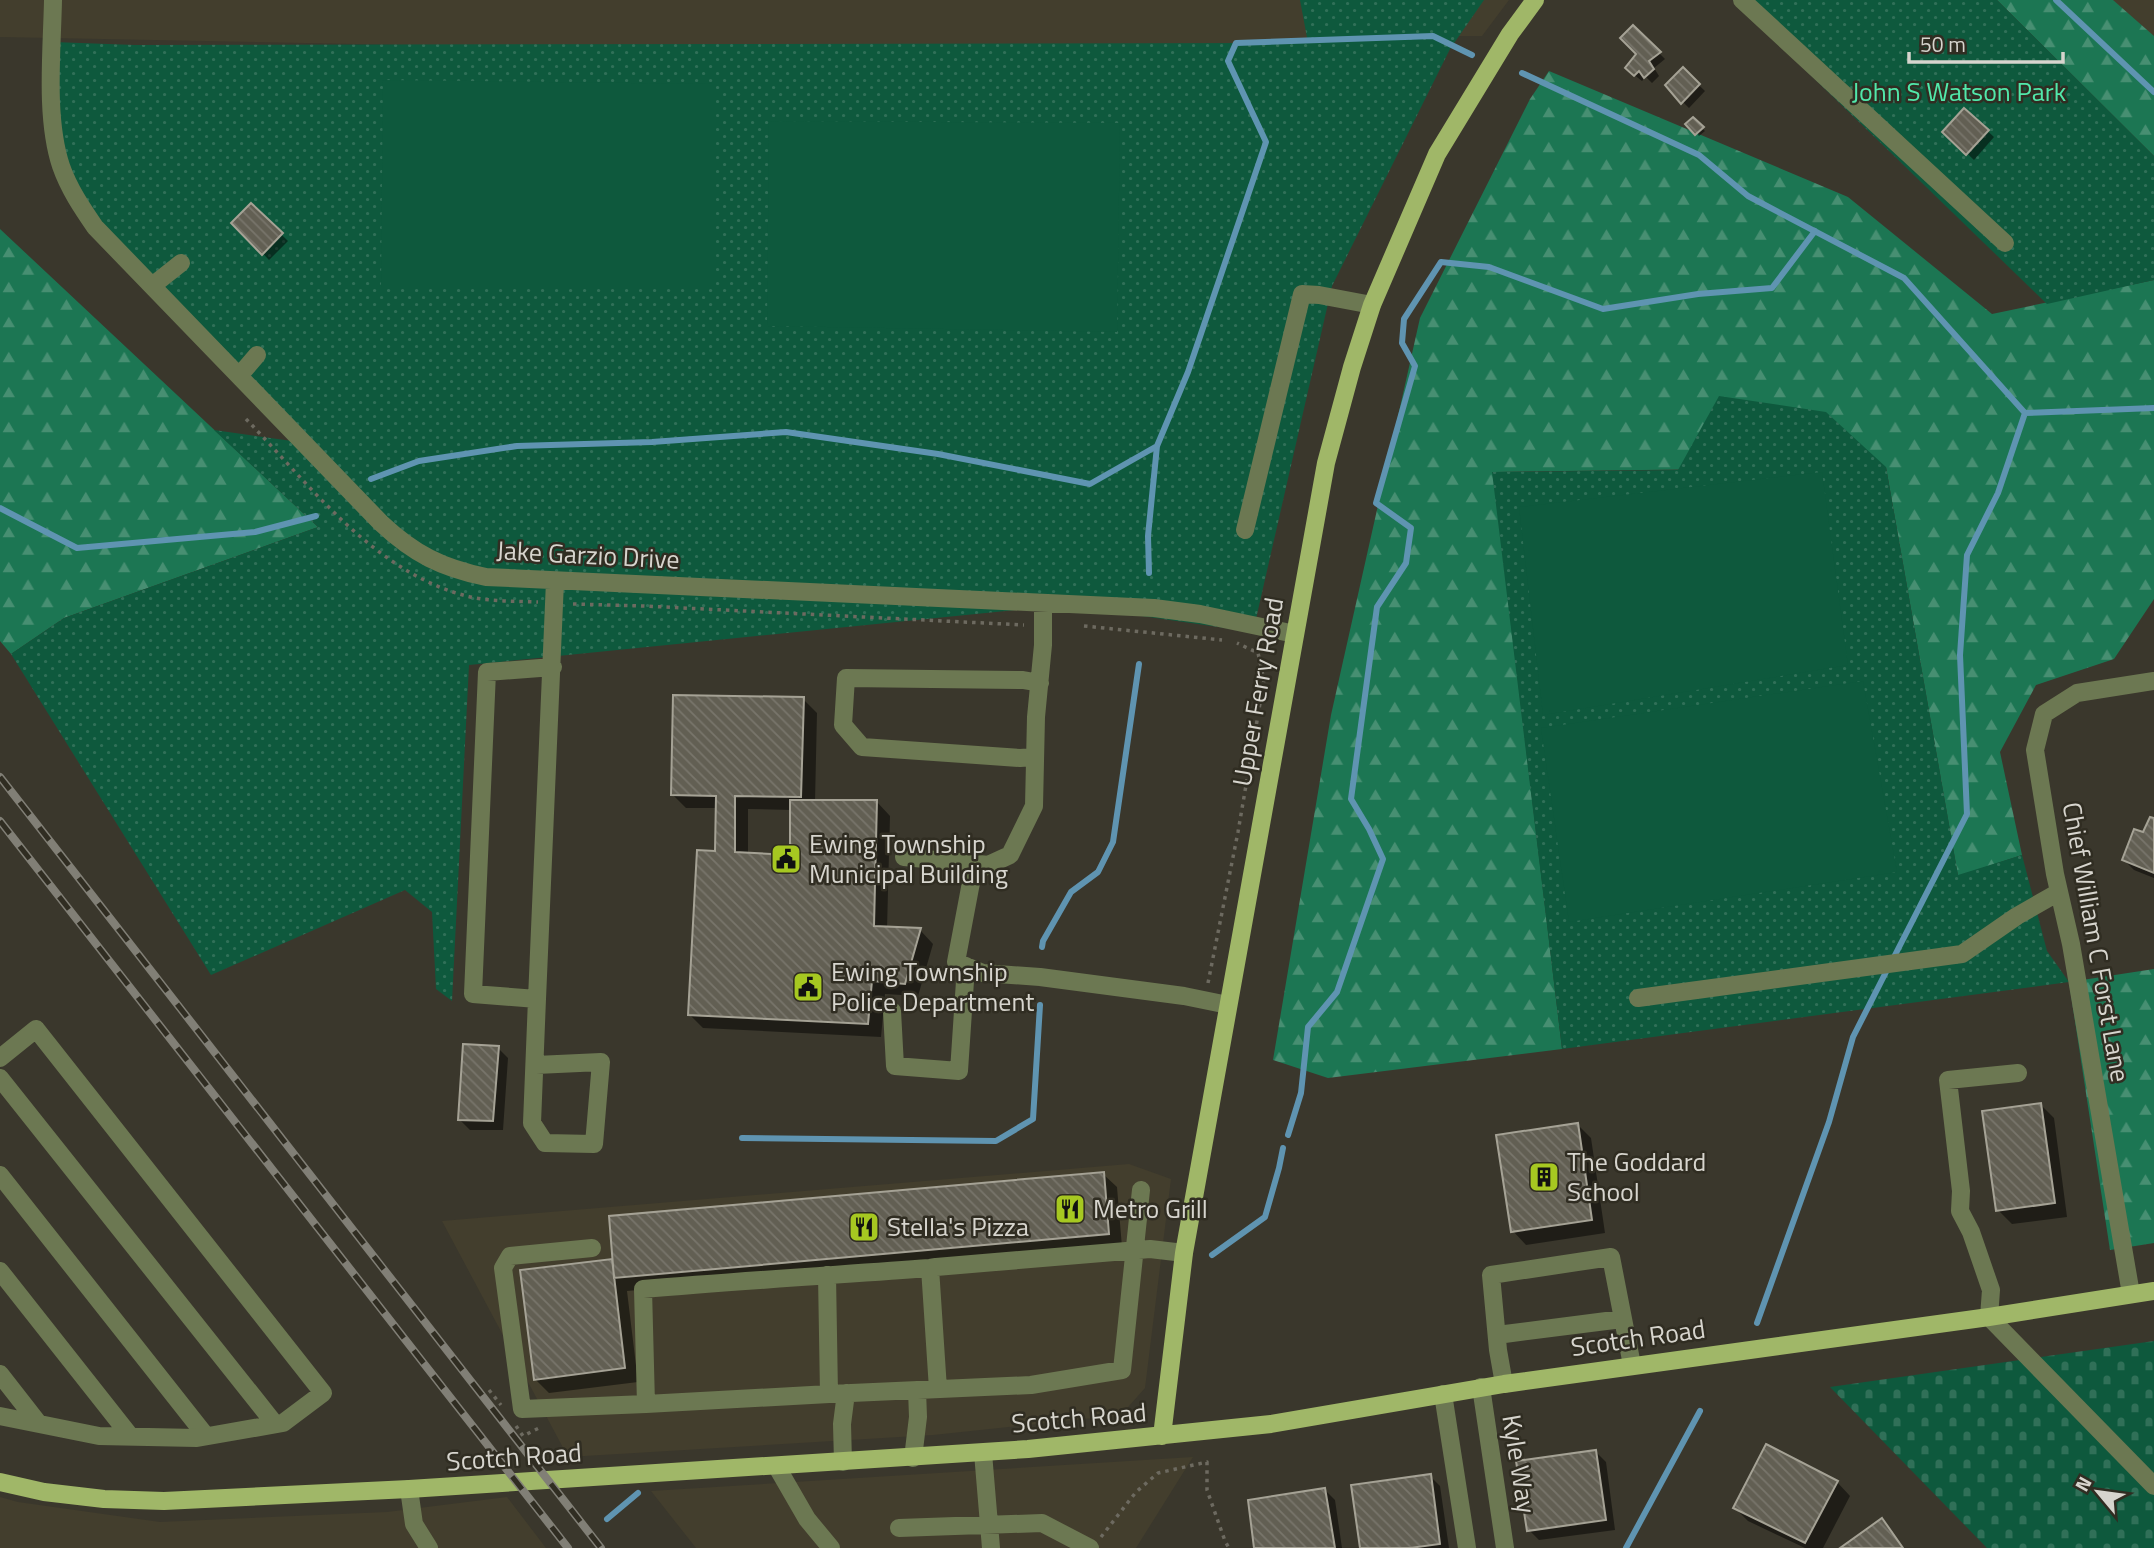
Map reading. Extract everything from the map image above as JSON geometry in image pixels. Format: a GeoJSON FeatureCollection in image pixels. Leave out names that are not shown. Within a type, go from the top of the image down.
{"type":"FeatureCollection","features":[{"type":"Feature","properties":{"kind":"main road","name":"Upper Ferry Road"},"geometry":{"type":"LineString","coordinates":[[1162,1437],[1184,1253],[1326,463],[1372,305],[1437,154],[1510,34],[1535,0]]}},
{"type":"Feature","properties":{"kind":"main road","name":"Scotch Road"},"geometry":{"type":"LineString","coordinates":[[0,1482],[44,1492],[104,1499],[164,1501],[777,1467],[1162,1437],[1271,1424],[1504,1384],[1989,1317],[2154,1291]]}},
{"type":"Feature","properties":{"kind":"street","name":"Jake Garzio Drive"},"geometry":{"type":"LineString","coordinates":[[52,0],[52,123],[59,158],[75,199],[95,227],[381,523],[428,559],[486,578],[1177,611],[1295,634]]}},
{"type":"Feature","properties":{"kind":"street"},"geometry":{"type":"LineString","coordinates":[[1742,0],[2005,243]]}},
{"type":"Feature","properties":{"kind":"street"},"geometry":{"type":"LineString","coordinates":[[152,286],[181,263]]}},
{"type":"Feature","properties":{"kind":"street"},"geometry":{"type":"LineString","coordinates":[[1245,530],[1302,294],[1372,305]]}},
{"type":"Feature","properties":{"kind":"street"},"geometry":{"type":"LineString","coordinates":[[239,376],[257,355]]}},
{"type":"Feature","properties":{"kind":"street"},"geometry":{"type":"LineString","coordinates":[[536,1065],[601,1062],[594,1144],[545,1143],[532,1123],[555,581]]}},
{"type":"Feature","properties":{"kind":"street"},"geometry":{"type":"LineString","coordinates":[[1043,603],[1034,806],[1010,855],[973,873],[956,962],[983,973],[1184,996],[1228,1005]]}},
{"type":"Feature","properties":{"kind":"street"},"geometry":{"type":"LineString","coordinates":[[537,999],[473,994],[487,672],[553,667]]}},
{"type":"Feature","properties":{"kind":"street"},"geometry":{"type":"LineString","coordinates":[[1035,757],[862,747],[843,725],[846,678],[1040,682]]}},
{"type":"Feature","properties":{"kind":"street","name":"Chief William C Forst Lane"},"geometry":{"type":"LineString","coordinates":[[2131,1294],[2077,942],[2059,892],[2035,750],[2044,714],[2077,694],[2154,681]]}},
{"type":"Feature","properties":{"kind":"street"},"geometry":{"type":"LineString","coordinates":[[904,857],[989,865]]}},
{"type":"Feature","properties":{"kind":"street"},"geometry":{"type":"LineString","coordinates":[[1638,998],[1962,954],[2017,916],[2059,892]]}},
{"type":"Feature","properties":{"kind":"street"},"geometry":{"type":"LineString","coordinates":[[892,1011],[895,1066],[959,1071],[966,966]]}},
{"type":"Feature","properties":{"kind":"street"},"geometry":{"type":"LineString","coordinates":[[0,1058],[36,1029],[323,1393],[283,1423],[197,1438],[99,1436],[0,1416]]}},
{"type":"Feature","properties":{"kind":"street"},"geometry":{"type":"LineString","coordinates":[[2018,1073],[1948,1080],[1961,1191],[1960,1211],[1971,1232],[1991,1290],[1989,1317],[2154,1486]]}},
{"type":"Feature","properties":{"kind":"street"},"geometry":{"type":"LineString","coordinates":[[0,1078],[275,1424]]}},
{"type":"Feature","properties":{"kind":"street"},"geometry":{"type":"LineString","coordinates":[[0,1175],[206,1437]]}},
{"type":"Feature","properties":{"kind":"street"},"geometry":{"type":"LineString","coordinates":[[592,1248],[510,1256],[503,1268],[523,1409],[1031,1385],[1122,1370],[1140,1190]]}},
{"type":"Feature","properties":{"kind":"street"},"geometry":{"type":"LineString","coordinates":[[646,1404],[643,1289],[1150,1249],[1184,1253]]}},
{"type":"Feature","properties":{"kind":"street"},"geometry":{"type":"LineString","coordinates":[[1504,1384],[1491,1275],[1611,1257],[1632,1366]]}},
{"type":"Feature","properties":{"kind":"street"},"geometry":{"type":"LineString","coordinates":[[929,1268],[938,1389]]}},
{"type":"Feature","properties":{"kind":"street"},"geometry":{"type":"LineString","coordinates":[[0,1271],[131,1437]]}},
{"type":"Feature","properties":{"kind":"street"},"geometry":{"type":"LineString","coordinates":[[827,1275],[842,1424],[843,1462]]}},
{"type":"Feature","properties":{"kind":"street"},"geometry":{"type":"LineString","coordinates":[[1497,1335],[1622,1320]]}},
{"type":"Feature","properties":{"kind":"street"},"geometry":{"type":"LineString","coordinates":[[0,1374],[39,1424]]}},
{"type":"Feature","properties":{"kind":"street","name":"Kyle Way"},"geometry":{"type":"LineString","coordinates":[[1480,1388],[1505,1548]]}},
{"type":"Feature","properties":{"kind":"street"},"geometry":{"type":"LineString","coordinates":[[913,1458],[918,1417],[916,1390]]}},
{"type":"Feature","properties":{"kind":"street"},"geometry":{"type":"LineString","coordinates":[[1443,1394],[1467,1548]]}},
{"type":"Feature","properties":{"kind":"street"},"geometry":{"type":"LineString","coordinates":[[983,1452],[991,1548]]}},
{"type":"Feature","properties":{"kind":"street"},"geometry":{"type":"LineString","coordinates":[[777,1467],[807,1519],[831,1548]]}},
{"type":"Feature","properties":{"kind":"street"},"geometry":{"type":"LineString","coordinates":[[408,1489],[414,1524],[429,1548]]}},
{"type":"Feature","properties":{"kind":"street"},"geometry":{"type":"LineString","coordinates":[[899,1528],[1042,1523],[1094,1544]]}},
{"type":"Feature","properties":{"kind":"path"},"geometry":{"type":"LineString","coordinates":[[246,419],[355,534],[414,575],[464,596],[554,603],[1044,625]]}},
{"type":"Feature","properties":{"kind":"path"},"geometry":{"type":"LineString","coordinates":[[1079,625],[1233,641],[1258,653],[1264,680],[1238,832],[1207,985]]}},
{"type":"Feature","properties":{"kind":"path"},"geometry":{"type":"LineString","coordinates":[[1094,1544],[1136,1492],[1158,1473],[1207,1462],[1207,1490],[1224,1541],[1229,1548]]}},
{"type":"Feature","properties":{"kind":"shaded area"},"geometry":{"type":"Polygon","coordinates":[[[0,0],[1509,0],[1482,36],[1433,36],[1228,61],[0,37],[0,0]]]}},
{"type":"Feature","properties":{"kind":"shaded area"},"geometry":{"type":"Polygon","coordinates":[[[2088,0],[2154,0],[2154,56],[2088,0]]]}},
{"type":"Feature","properties":{"kind":"shaded area"},"geometry":{"type":"Polygon","coordinates":[[[1129,1164],[1171,1179],[1145,1388],[1121,1415],[933,1435],[568,1457],[442,1221],[1129,1164]]]}},
{"type":"Feature","properties":{"kind":"shaded area"},"geometry":{"type":"Polygon","coordinates":[[[1193,1457],[1136,1548],[696,1548],[651,1491],[1193,1457]]]}},
{"type":"Feature","properties":{"kind":"shaded area"},"geometry":{"type":"Polygon","coordinates":[[[0,1497],[18,1502],[160,1522],[387,1512],[507,1497],[546,1548],[0,1548],[0,1497]]]}},
{"type":"Feature","properties":{"kind":"green space"},"geometry":{"type":"Polygon","coordinates":[[[1300,0],[1484,0],[1450,49],[1332,286],[1253,632],[1066,605],[469,665],[452,1001],[436,989],[432,912],[405,890],[211,975],[11,654],[64,618],[318,527],[214,430],[292,441],[81,216],[47,112],[53,42],[135,45],[1308,43],[1300,0]]]}},
{"type":"Feature","properties":{"kind":"green space","name":"John S Watson Park"},"geometry":{"type":"Polygon","coordinates":[[[1733,0],[1997,0],[2154,156],[2154,280],[2047,304],[1733,0]]]}},
{"type":"Feature","properties":{"kind":"green space"},"geometry":{"type":"Polygon","coordinates":[[[1997,0],[2113,0],[2154,36],[2154,156],[1997,0]]]}},
{"type":"Feature","properties":{"kind":"green space"},"geometry":{"type":"Polygon","coordinates":[[[1549,71],[1848,197],[1992,314],[2154,280],[2154,599],[2114,659],[2036,685],[2000,752],[2022,855],[1958,876],[1886,467],[1493,472],[1562,1049],[1328,1078],[1273,1060],[1331,715],[1420,318],[1530,99],[1549,71]]]}},
{"type":"Feature","properties":{"kind":"green space"},"geometry":{"type":"Polygon","coordinates":[[[383,80],[713,84],[713,288],[381,288],[383,80]]]}},
{"type":"Feature","properties":{"kind":"green space"},"geometry":{"type":"Polygon","coordinates":[[[769,121],[1120,123],[1117,332],[767,326],[769,121]]]}},
{"type":"Feature","properties":{"kind":"green space"},"geometry":{"type":"Polygon","coordinates":[[[0,229],[318,527],[64,618],[11,654],[0,641],[0,229]]]}},
{"type":"Feature","properties":{"kind":"green space"},"geometry":{"type":"Polygon","coordinates":[[[1719,396],[1826,412],[1886,467],[1958,875],[2022,855],[2047,951],[2069,982],[1562,1049],[1492,472],[1678,470],[1719,396]]]}},
{"type":"Feature","properties":{"kind":"green space"},"geometry":{"type":"Polygon","coordinates":[[[1822,472],[1848,665],[1543,715],[1519,507],[1822,472]]]}},
{"type":"Feature","properties":{"kind":"green space"},"geometry":{"type":"Polygon","coordinates":[[[1863,681],[1897,872],[1569,922],[1541,728],[1863,681]]]}},
{"type":"Feature","properties":{"kind":"green space"},"geometry":{"type":"Polygon","coordinates":[[[2154,969],[2154,1243],[2110,1250],[2069,982],[2154,969]]]}},
{"type":"Feature","properties":{"kind":"green space"},"geometry":{"type":"Polygon","coordinates":[[[2154,1341],[2154,1548],[1987,1548],[1830,1387],[2154,1341]]]}},
{"type":"Feature","properties":{"kind":"building"},"geometry":{"type":"Polygon","coordinates":[[[1633,25],[1661,52],[1649,61],[1654,69],[1644,78],[1639,71],[1634,76],[1625,68],[1636,54],[1620,38],[1633,25]]]}},
{"type":"Feature","properties":{"kind":"building"},"geometry":{"type":"Polygon","coordinates":[[[1683,67],[1700,84],[1681,104],[1665,85],[1683,67]]]}},
{"type":"Feature","properties":{"kind":"building"},"geometry":{"type":"Polygon","coordinates":[[[1964,108],[1989,130],[1966,155],[1942,132],[1964,108]]]}},
{"type":"Feature","properties":{"kind":"building"},"geometry":{"type":"Polygon","coordinates":[[[1693,117],[1704,127],[1695,135],[1685,124],[1693,117]]]}},
{"type":"Feature","properties":{"kind":"building"},"geometry":{"type":"Polygon","coordinates":[[[251,203],[283,233],[262,255],[231,223],[251,203]]]}},
{"type":"Feature","properties":{"kind":"building","name":"Ewing Township Municipal Building"},"geometry":{"type":"Polygon","coordinates":[[[673,695],[804,697],[801,797],[735,796],[735,852],[790,855],[790,800],[877,800],[874,926],[921,928],[905,984],[872,981],[868,1024],[688,1015],[697,850],[715,851],[716,796],[671,795],[673,695]]]}},
{"type":"Feature","properties":{"kind":"building"},"geometry":{"type":"Polygon","coordinates":[[[2150,817],[2154,818],[2154,873],[2122,860],[2134,829],[2143,832],[2150,817]]]}},
{"type":"Feature","properties":{"kind":"building"},"geometry":{"type":"Polygon","coordinates":[[[463,1044],[499,1046],[493,1121],[458,1120],[463,1044]]]}},
{"type":"Feature","properties":{"kind":"building"},"geometry":{"type":"Polygon","coordinates":[[[2041,1103],[2055,1203],[1996,1211],[1982,1111],[2041,1103]]]}},
{"type":"Feature","properties":{"kind":"building","name":"The Goddard School"},"geometry":{"type":"Polygon","coordinates":[[[1578,1123],[1592,1220],[1511,1232],[1496,1135],[1578,1123]]]}},
{"type":"Feature","properties":{"kind":"building"},"geometry":{"type":"Polygon","coordinates":[[[1104,1172],[1109,1234],[614,1278],[609,1216],[1104,1172]]]}},
{"type":"Feature","properties":{"kind":"building"},"geometry":{"type":"Polygon","coordinates":[[[612,1259],[625,1368],[534,1380],[520,1270],[612,1259]]]}},
{"type":"Feature","properties":{"kind":"building"},"geometry":{"type":"Polygon","coordinates":[[[1766,1444],[1838,1481],[1805,1543],[1733,1508],[1766,1444]]]}},
{"type":"Feature","properties":{"kind":"building"},"geometry":{"type":"Polygon","coordinates":[[[1596,1450],[1606,1520],[1527,1531],[1516,1461],[1596,1450]]]}},
{"type":"Feature","properties":{"kind":"building"},"geometry":{"type":"Polygon","coordinates":[[[1431,1474],[1440,1544],[1410,1548],[1360,1548],[1351,1485],[1431,1474]]]}},
{"type":"Feature","properties":{"kind":"building"},"geometry":{"type":"Polygon","coordinates":[[[1325,1488],[1335,1548],[1254,1548],[1248,1500],[1325,1488]]]}},
{"type":"Feature","properties":{"kind":"building"},"geometry":{"type":"Polygon","coordinates":[[[1882,1518],[1903,1548],[1840,1548],[1882,1518]]]}},
{"type":"Feature","properties":{"kind":"waterway"},"geometry":{"type":"LineString","coordinates":[[2056,0],[2154,92]]}},
{"type":"Feature","properties":{"kind":"waterway"},"geometry":{"type":"LineString","coordinates":[[371,479],[419,461],[517,446],[652,442],[786,432],[938,454],[1090,484],[1157,446],[1188,372],[1266,142],[1228,61],[1236,43],[1433,36],[1472,55]]}},
{"type":"Feature","properties":{"kind":"waterway"},"geometry":{"type":"LineString","coordinates":[[1522,73],[1699,155],[1748,196],[1904,278],[2025,413],[2154,408]]}},
{"type":"Feature","properties":{"kind":"waterway"},"geometry":{"type":"LineString","coordinates":[[1288,1135],[1301,1093],[1308,1027],[1337,992],[1383,859],[1351,799],[1377,607],[1406,563],[1411,528],[1376,503],[1415,366],[1402,343],[1404,319],[1441,262],[1489,267],[1603,309],[1698,294],[1772,288],[1815,231]]}},
{"type":"Feature","properties":{"kind":"waterway"},"geometry":{"type":"LineString","coordinates":[[1893,959],[1967,814],[1960,655],[1967,555],[1998,493],[2025,413]]}},
{"type":"Feature","properties":{"kind":"waterway"},"geometry":{"type":"LineString","coordinates":[[1149,573],[1148,536],[1157,446]]}},
{"type":"Feature","properties":{"kind":"waterway"},"geometry":{"type":"LineString","coordinates":[[0,508],[77,548],[255,532],[316,516]]}},
{"type":"Feature","properties":{"kind":"waterway"},"geometry":{"type":"LineString","coordinates":[[1042,947],[1071,892],[1098,872],[1113,842],[1139,664]]}},
{"type":"Feature","properties":{"kind":"waterway"},"geometry":{"type":"LineString","coordinates":[[1757,1323],[1829,1122],[1853,1037],[1888,968]]}},
{"type":"Feature","properties":{"kind":"waterway"},"geometry":{"type":"LineString","coordinates":[[742,1138],[996,1141],[1033,1119],[1040,1005]]}},
{"type":"Feature","properties":{"kind":"waterway"},"geometry":{"type":"LineString","coordinates":[[1212,1255],[1265,1217],[1283,1148]]}},
{"type":"Feature","properties":{"kind":"waterway"},"geometry":{"type":"LineString","coordinates":[[1626,1548],[1700,1411]]}},
{"type":"Feature","properties":{"kind":"waterway"},"geometry":{"type":"LineString","coordinates":[[607,1519],[638,1493]]}},
{"type":"Feature","properties":{"kind":"railway"},"geometry":{"type":"LineString","coordinates":[[0,777],[601,1548]]}},
{"type":"Feature","properties":{"kind":"railway"},"geometry":{"type":"LineString","coordinates":[[0,821],[568,1548]]}},
{"type":"Feature","properties":{"kind":"place","name":"Ewing Township Municipal Building"},"geometry":{"type":"Point","coordinates":[786,859]}},
{"type":"Feature","properties":{"kind":"place","name":"Ewing Township Police Department"},"geometry":{"type":"Point","coordinates":[808,987]}},
{"type":"Feature","properties":{"kind":"place","name":"The Goddard School"},"geometry":{"type":"Point","coordinates":[1544,1177]}},
{"type":"Feature","properties":{"kind":"place","name":"Metro Grill"},"geometry":{"type":"Point","coordinates":[1070,1209]}},
{"type":"Feature","properties":{"kind":"place","name":"Stella's Pizza"},"geometry":{"type":"Point","coordinates":[864,1227]}}]}
